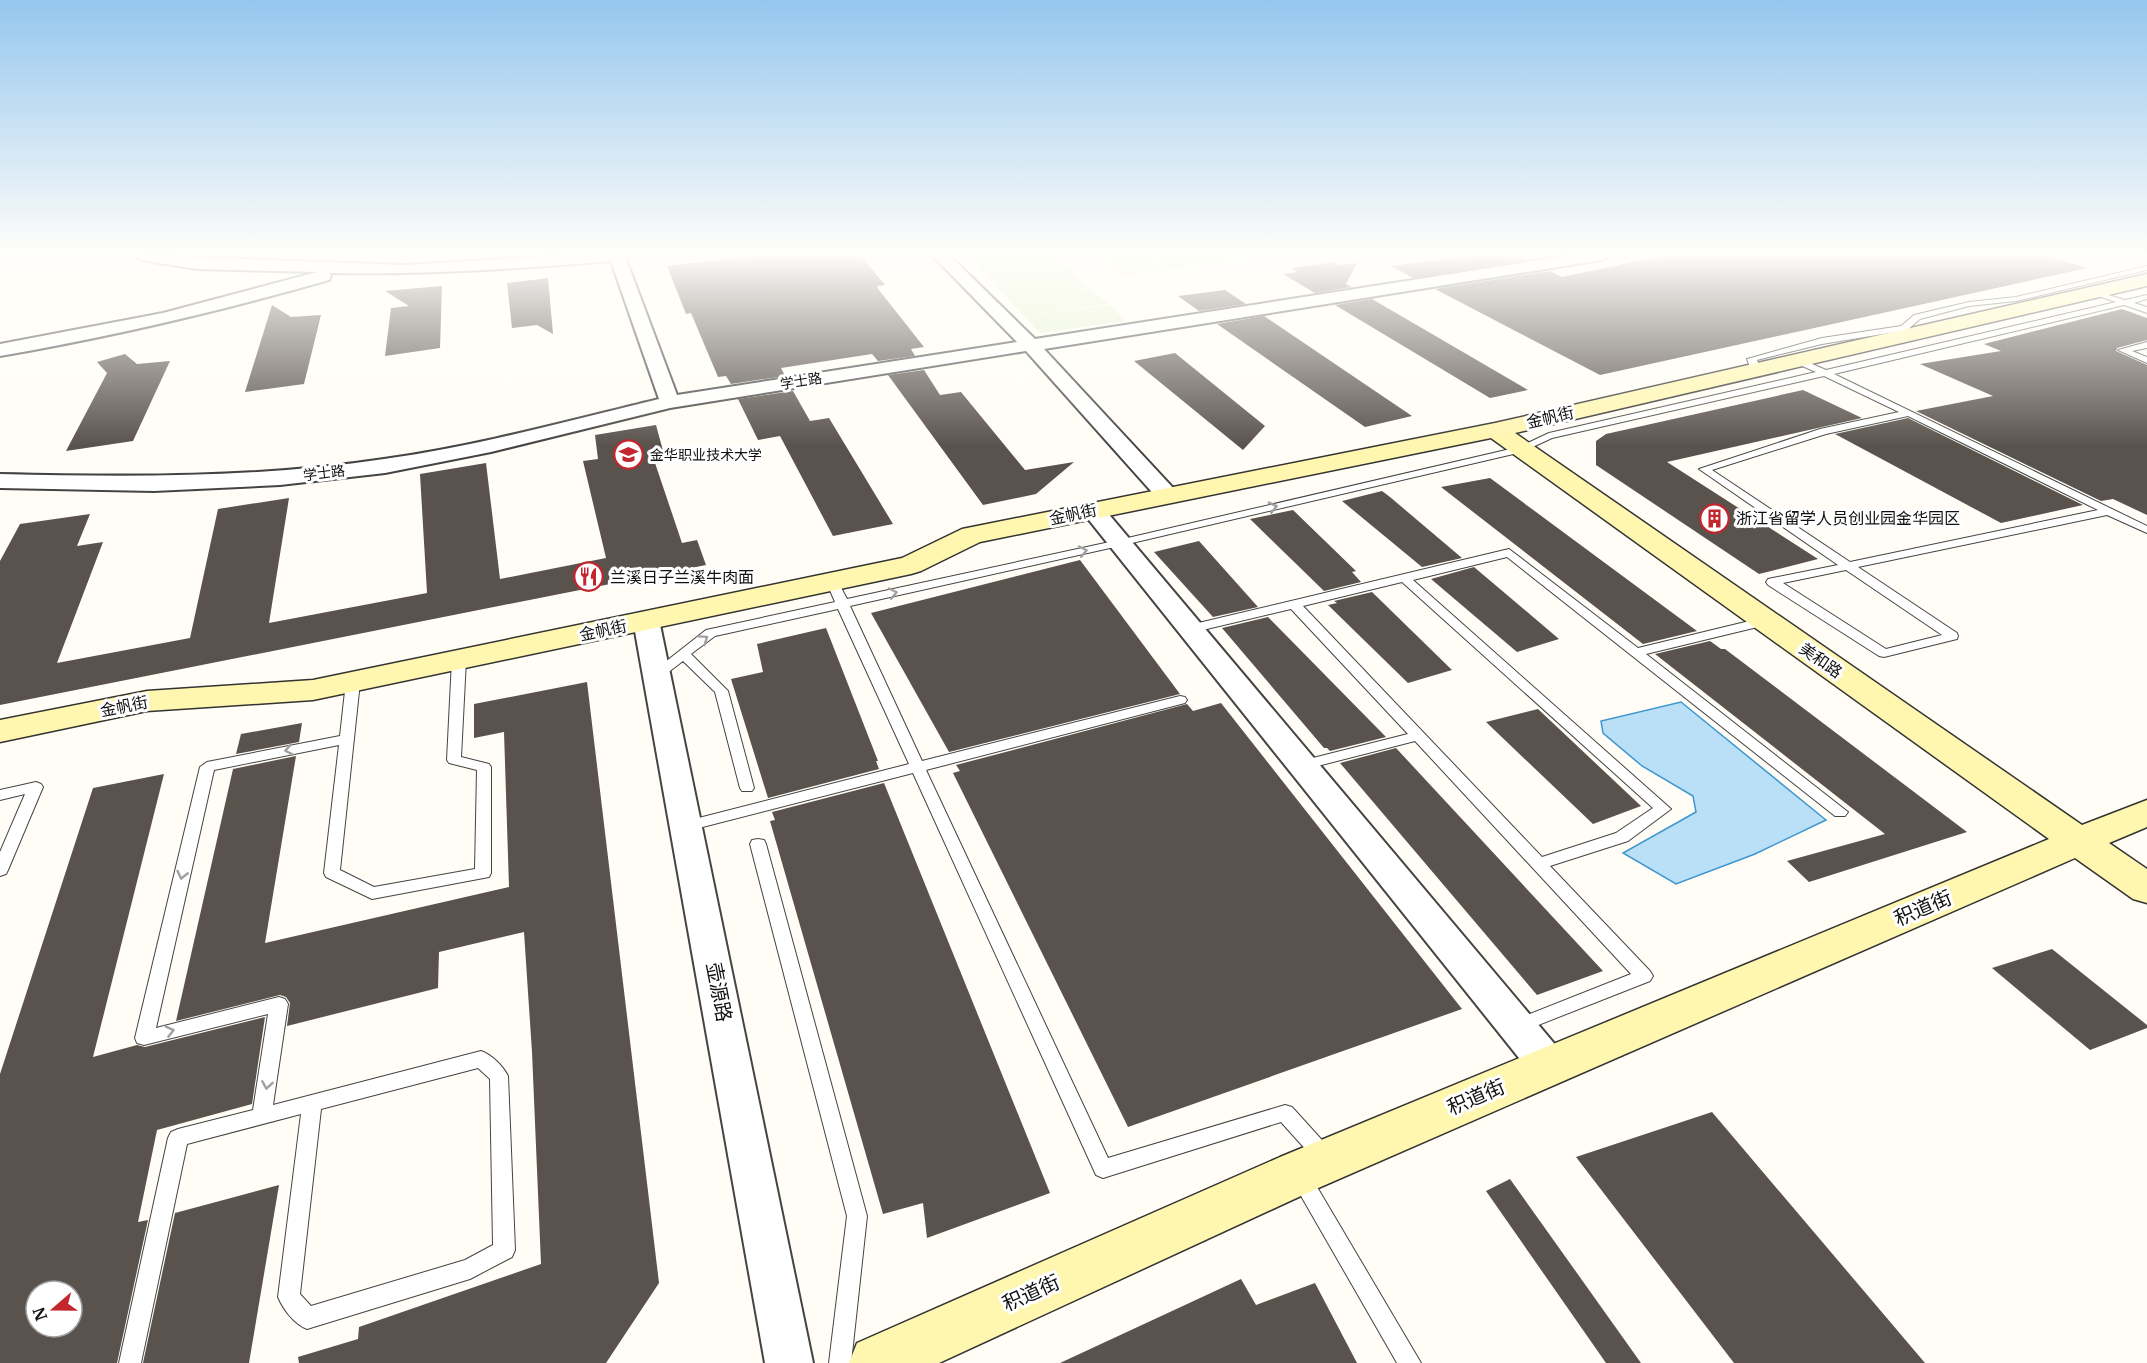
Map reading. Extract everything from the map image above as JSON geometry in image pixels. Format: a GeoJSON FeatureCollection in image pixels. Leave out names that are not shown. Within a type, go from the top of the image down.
{"type":"FeatureCollection","features":[{"type":"Feature","properties":{"kind":"street"},"geometry":{"type":"LineString","coordinates":[[0,350],[79,338],[170,319]]}},
{"type":"Feature","properties":{"kind":"street"},"geometry":{"type":"LineString","coordinates":[[642,319],[670,402]]}},
{"type":"Feature","properties":{"kind":"street"},"geometry":{"type":"LineString","coordinates":[[1004,319],[1167,495]]}},
{"type":"Feature","properties":{"kind":"street","name":"学士路"},"geometry":{"type":"LineString","coordinates":[[0,481],[154,484],[280,478],[374,467],[491,446],[670,402],[1193,319]]}},
{"type":"Feature","properties":{"kind":"street","name":"金帆街"},"geometry":{"type":"LineString","coordinates":[[0,731],[147,701],[313,690],[646,620],[837,593],[911,565],[972,535],[1495,430],[1978,319]]}},
{"type":"Feature","properties":{"kind":"street","name":"美和路"},"geometry":{"type":"LineString","coordinates":[[1495,430],[2147,889]]}},
{"type":"Feature","properties":{"kind":"street"},"geometry":{"type":"LineString","coordinates":[[1093,510],[1549,1066]]}},
{"type":"Feature","properties":{"kind":"street","name":"壶源路"},"geometry":{"type":"LineString","coordinates":[[646,620],[670,664],[687,826],[789,1363]]}},
{"type":"Feature","properties":{"kind":"street","name":"积道街"},"geometry":{"type":"LineString","coordinates":[[877,1363],[1312,1166],[2147,812]]}},
{"type":"Feature","properties":{"kind":"lane"},"geometry":{"type":"LineString","coordinates":[[1756,369],[1752,359],[1822,341],[1904,328],[1915,319]]}},
{"type":"Feature","properties":{"kind":"lane"},"geometry":{"type":"LineString","coordinates":[[747,788],[721,691],[670,664],[711,633],[837,593],[1119,543],[1522,449],[1549,435],[2055,319]]}},
{"type":"Feature","properties":{"kind":"lane"},"geometry":{"type":"LineString","coordinates":[[2147,345],[2122,350],[2147,360]]}},
{"type":"Feature","properties":{"kind":"lane"},"geometry":{"type":"LineString","coordinates":[[1796,360],[2147,530]]}},
{"type":"Feature","properties":{"kind":"lane"},"geometry":{"type":"LineString","coordinates":[[1909,413],[1824,431],[1704,469],[1848,566],[1952,636],[1884,653],[1772,582],[1848,566],[2109,511]]}},
{"type":"Feature","properties":{"kind":"lane"},"geometry":{"type":"LineString","coordinates":[[1190,628],[1509,553],[1840,812]]}},
{"type":"Feature","properties":{"kind":"lane"},"geometry":{"type":"LineString","coordinates":[[1404,578],[1663,809],[1622,837],[1539,864]]}},
{"type":"Feature","properties":{"kind":"lane"},"geometry":{"type":"LineString","coordinates":[[837,593],[1103,1169],[1285,1113],[1410,1363]]}},
{"type":"Feature","properties":{"kind":"lane"},"geometry":{"type":"LineString","coordinates":[[1294,604],[1644,976],[1516,1026]]}},
{"type":"Feature","properties":{"kind":"lane"},"geometry":{"type":"LineString","coordinates":[[1636,652],[1766,621]]}},
{"type":"Feature","properties":{"kind":"lane"},"geometry":{"type":"LineString","coordinates":[[353,682],[332,873],[372,893],[483,873],[484,766],[454,760],[459,660]]}},
{"type":"Feature","properties":{"kind":"lane"},"geometry":{"type":"LineString","coordinates":[[687,826],[1180,700]]}},
{"type":"Feature","properties":{"kind":"lane"},"geometry":{"type":"LineString","coordinates":[[1302,765],[1419,736]]}},
{"type":"Feature","properties":{"kind":"lane"},"geometry":{"type":"LineString","coordinates":[[262,1116],[279,1004],[144,1038],[146,1027],[207,767],[347,739]]}},
{"type":"Feature","properties":{"kind":"lane"},"geometry":{"type":"LineString","coordinates":[[0,795],[36,787],[0,870]]}},
{"type":"Feature","properties":{"kind":"lane"},"geometry":{"type":"LineString","coordinates":[[758,844],[857,1216],[840,1363]]}},
{"type":"Feature","properties":{"kind":"lane"},"geometry":{"type":"LineString","coordinates":[[130,1363],[178,1138],[481,1059],[499,1076],[504,1250],[470,1269],[308,1318],[289,1298],[312,1104]]}},
{"type":"Feature","properties":{"kind":"green space"},"geometry":{"type":"Polygon","coordinates":[[[1026,319],[1124,319],[1127,321],[1040,333],[1026,319]]]}},
{"type":"Feature","properties":{"kind":"water"},"geometry":{"type":"Polygon","coordinates":[[[1681,702],[1826,820],[1755,854],[1676,884],[1623,853],[1696,812],[1693,796],[1642,766],[1603,733],[1601,721],[1681,702]]]}},
{"type":"Feature","properties":{"kind":"building"},"geometry":{"type":"Polygon","coordinates":[[[268,319],[320,319],[304,384],[245,392],[268,319]]]}},
{"type":"Feature","properties":{"kind":"building"},"geometry":{"type":"Polygon","coordinates":[[[390,319],[441,319],[440,348],[385,356],[390,319]]]}},
{"type":"Feature","properties":{"kind":"building"},"geometry":{"type":"Polygon","coordinates":[[[511,319],[552,319],[553,334],[537,325],[512,328],[511,319]]]}},
{"type":"Feature","properties":{"kind":"building"},"geometry":{"type":"Polygon","coordinates":[[[693,319],[902,319],[924,347],[911,349],[915,356],[878,361],[872,354],[781,368],[785,376],[731,384],[726,376],[718,377],[693,319]]]}},
{"type":"Feature","properties":{"kind":"building"},"geometry":{"type":"Polygon","coordinates":[[[1249,319],[1268,319],[1412,416],[1365,427],[1217,324],[1249,319]]]}},
{"type":"Feature","properties":{"kind":"building"},"geometry":{"type":"Polygon","coordinates":[[[1358,319],[1406,319],[1528,390],[1490,398],[1358,319]]]}},
{"type":"Feature","properties":{"kind":"building"},"geometry":{"type":"Polygon","coordinates":[[[1492,319],[1857,319],[1600,375],[1492,319]]]}},
{"type":"Feature","properties":{"kind":"building"},"geometry":{"type":"Polygon","coordinates":[[[2084,319],[2147,319],[2147,340],[2117,348],[2116,351],[2147,365],[2147,515],[2113,499],[2101,501],[1916,411],[1993,396],[1920,364],[2001,351],[1984,344],[2084,319]]]}},
{"type":"Feature","properties":{"kind":"building"},"geometry":{"type":"Polygon","coordinates":[[[1175,353],[1265,426],[1243,450],[1134,361],[1175,353]]]}},
{"type":"Feature","properties":{"kind":"building"},"geometry":{"type":"Polygon","coordinates":[[[125,354],[137,364],[170,361],[133,441],[66,451],[107,373],[97,362],[125,354]]]}},
{"type":"Feature","properties":{"kind":"building"},"geometry":{"type":"Polygon","coordinates":[[[924,370],[940,395],[961,392],[1025,470],[1074,462],[1036,494],[983,505],[888,375],[924,370]]]}},
{"type":"Feature","properties":{"kind":"building","name":"浙江省留学人员创业园金华园区"},"geometry":{"type":"Polygon","coordinates":[[[1803,390],[1862,418],[1667,462],[1818,559],[1759,574],[1596,465],[1596,441],[1606,434],[1803,390]]]}},
{"type":"Feature","properties":{"kind":"building"},"geometry":{"type":"Polygon","coordinates":[[[793,391],[810,421],[829,418],[893,524],[833,536],[780,436],[758,440],[738,399],[793,391]]]}},
{"type":"Feature","properties":{"kind":"building"},"geometry":{"type":"Polygon","coordinates":[[[1908,418],[2083,505],[2001,523],[1835,434],[1908,418]]]}},
{"type":"Feature","properties":{"kind":"building"},"geometry":{"type":"Polygon","coordinates":[[[656,425],[665,458],[654,460],[682,543],[697,540],[706,565],[0,705],[0,561],[20,524],[90,514],[77,546],[103,542],[57,663],[190,638],[218,509],[289,498],[269,623],[427,593],[420,474],[486,463],[500,579],[606,558],[583,461],[598,459],[595,435],[656,425]]]}},
{"type":"Feature","properties":{"kind":"building"},"geometry":{"type":"Polygon","coordinates":[[[1490,478],[1697,631],[1643,644],[1441,487],[1490,478]]]}},
{"type":"Feature","properties":{"kind":"building"},"geometry":{"type":"Polygon","coordinates":[[[1382,491],[1462,558],[1422,567],[1342,501],[1382,491]]]}},
{"type":"Feature","properties":{"kind":"building"},"geometry":{"type":"Polygon","coordinates":[[[1293,510],[1356,571],[1352,572],[1361,582],[1324,591],[1250,519],[1293,510]]]}},
{"type":"Feature","properties":{"kind":"building"},"geometry":{"type":"Polygon","coordinates":[[[1199,541],[1258,607],[1213,617],[1154,552],[1199,541]]]}},
{"type":"Feature","properties":{"kind":"building"},"geometry":{"type":"Polygon","coordinates":[[[1080,560],[1180,694],[949,752],[871,613],[1080,560]]]}},
{"type":"Feature","properties":{"kind":"building"},"geometry":{"type":"Polygon","coordinates":[[[1474,567],[1559,639],[1517,652],[1431,579],[1474,567]]]}},
{"type":"Feature","properties":{"kind":"building"},"geometry":{"type":"Polygon","coordinates":[[[1372,592],[1452,670],[1408,683],[1328,605],[1337,603],[1334,601],[1372,592]]]}},
{"type":"Feature","properties":{"kind":"building"},"geometry":{"type":"Polygon","coordinates":[[[1268,617],[1386,737],[1330,751],[1324,748],[1222,628],[1268,617]]]}},
{"type":"Feature","properties":{"kind":"building"},"geometry":{"type":"Polygon","coordinates":[[[826,628],[878,761],[876,761],[879,769],[768,798],[731,679],[763,672],[757,644],[826,628]]]}},
{"type":"Feature","properties":{"kind":"building"},"geometry":{"type":"Polygon","coordinates":[[[1710,641],[1721,649],[1725,649],[1967,832],[1809,882],[1787,861],[1885,834],[1655,654],[1710,641]]]}},
{"type":"Feature","properties":{"kind":"building"},"geometry":{"type":"Polygon","coordinates":[[[587,682],[659,1283],[606,1363],[299,1363],[298,1357],[358,1339],[359,1327],[541,1264],[532,1052],[524,932],[439,952],[438,988],[287,1026],[290,1003],[286,997],[280,995],[176,1021],[233,769],[296,756],[265,943],[509,887],[504,732],[474,738],[474,704],[587,682]]]}},
{"type":"Feature","properties":{"kind":"building"},"geometry":{"type":"Polygon","coordinates":[[[1221,703],[1462,1009],[1128,1127],[953,773],[960,771],[956,765],[1187,704],[1193,711],[1221,703]]]}},
{"type":"Feature","properties":{"kind":"building"},"geometry":{"type":"Polygon","coordinates":[[[1538,709],[1641,806],[1593,824],[1486,722],[1538,709]]]}},
{"type":"Feature","properties":{"kind":"building"},"geometry":{"type":"Polygon","coordinates":[[[302,723],[299,742],[236,754],[241,734],[302,723]]]}},
{"type":"Feature","properties":{"kind":"building"},"geometry":{"type":"Polygon","coordinates":[[[1396,748],[1603,971],[1537,995],[1340,763],[1396,748]]]}},
{"type":"Feature","properties":{"kind":"building"},"geometry":{"type":"Polygon","coordinates":[[[164,774],[93,1057],[137,1045],[145,1047],[265,1017],[252,1104],[157,1130],[138,1222],[148,1220],[117,1363],[0,1363],[0,1074],[93,788],[164,774]]]}},
{"type":"Feature","properties":{"kind":"building"},"geometry":{"type":"Polygon","coordinates":[[[884,783],[1050,1193],[927,1238],[923,1203],[883,1214],[770,821],[775,820],[772,812],[884,783]]]}},
{"type":"Feature","properties":{"kind":"building"},"geometry":{"type":"Polygon","coordinates":[[[2052,949],[2147,1025],[2147,1028],[2090,1050],[1992,968],[2052,949]]]}},
{"type":"Feature","properties":{"kind":"building"},"geometry":{"type":"Polygon","coordinates":[[[1712,1112],[1925,1363],[1734,1363],[1576,1157],[1712,1112]]]}},
{"type":"Feature","properties":{"kind":"building"},"geometry":{"type":"Polygon","coordinates":[[[1510,1179],[1641,1363],[1606,1363],[1486,1191],[1510,1179]]]}},
{"type":"Feature","properties":{"kind":"building"},"geometry":{"type":"Polygon","coordinates":[[[279,1185],[249,1363],[143,1363],[175,1213],[279,1185]]]}},
{"type":"Feature","properties":{"kind":"building"},"geometry":{"type":"Polygon","coordinates":[[[1241,1279],[1256,1305],[1315,1283],[1357,1363],[1060,1363],[1241,1279]]]}},
{"type":"Feature","properties":{"kind":"place","name":"金华职业技术大学"},"geometry":{"type":"Point","coordinates":[629,455]}},
{"type":"Feature","properties":{"kind":"place","name":"浙江省留学人员创业园金华园区"},"geometry":{"type":"Point","coordinates":[1715,518]}},
{"type":"Feature","properties":{"kind":"place","name":"兰溪日子兰溪牛肉面"},"geometry":{"type":"Point","coordinates":[589,577]}}]}
